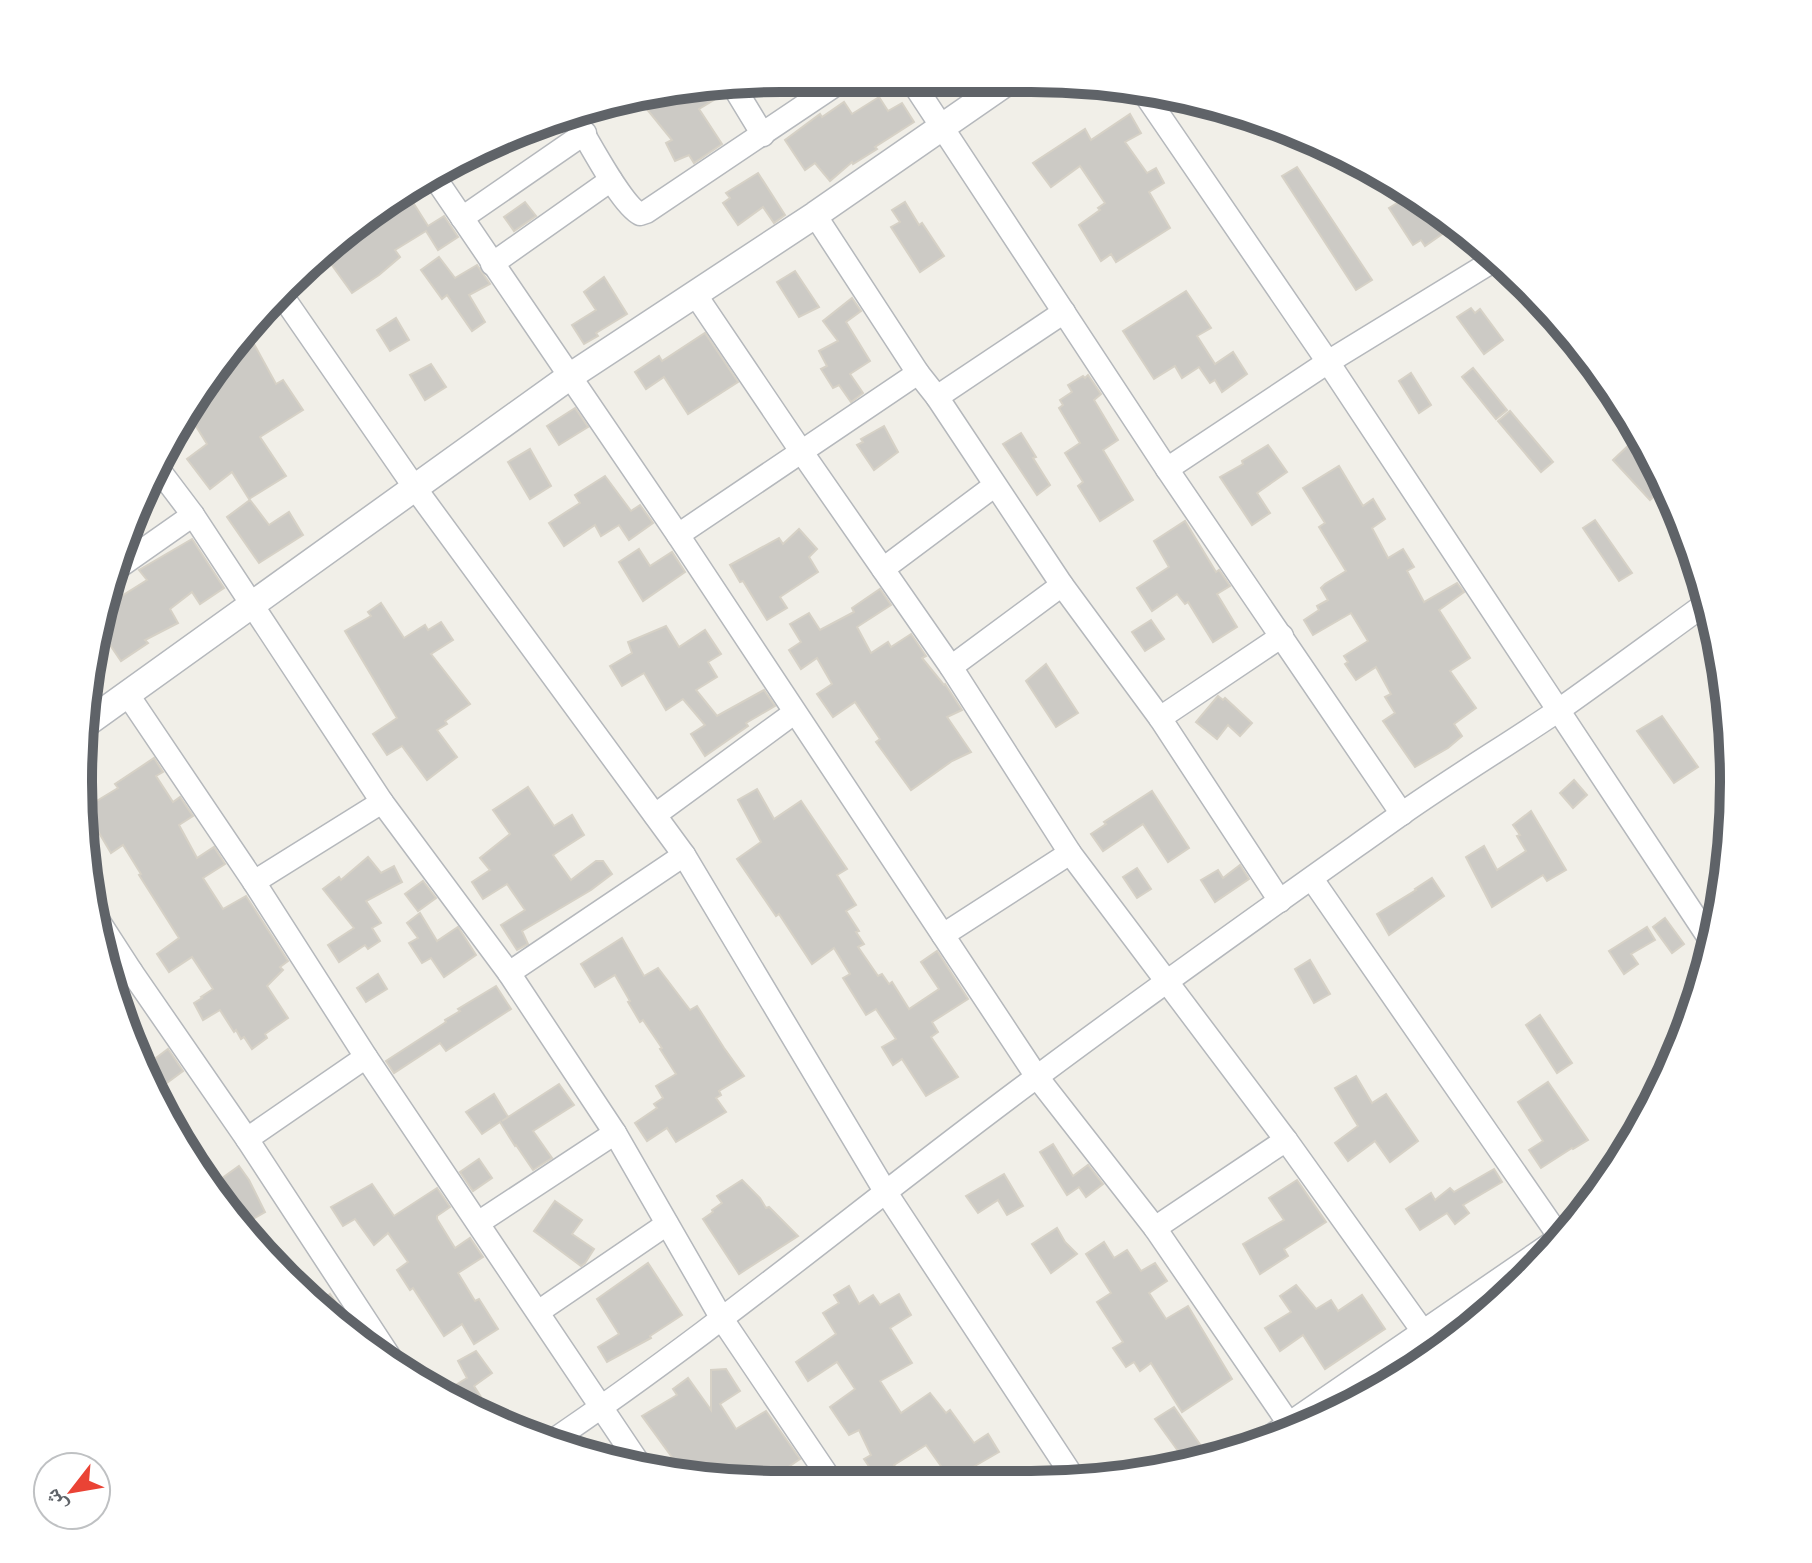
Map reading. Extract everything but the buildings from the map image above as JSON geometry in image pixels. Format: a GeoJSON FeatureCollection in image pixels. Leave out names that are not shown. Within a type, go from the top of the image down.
{"type":"FeatureCollection","features":[{"type":"Feature","properties":{"kind":"street"},"geometry":{"type":"LineString","coordinates":[[578,123],[611,180],[634,211],[640,214],[825,92]]}},
{"type":"Feature","properties":{"kind":"street"},"geometry":{"type":"LineString","coordinates":[[919,92],[1167,469],[1402,814]]}},
{"type":"Feature","properties":{"kind":"street"},"geometry":{"type":"LineString","coordinates":[[95,718],[569,377],[815,215],[992,92]]}},
{"type":"Feature","properties":{"kind":"street"},"geometry":{"type":"LineString","coordinates":[[737,93],[763,135]]}},
{"type":"Feature","properties":{"kind":"street"},"geometry":{"type":"LineString","coordinates":[[1151,103],[1328,362],[1704,930]]}},
{"type":"Feature","properties":{"kind":"street"},"geometry":{"type":"LineString","coordinates":[[462,218],[585,133]]}},
{"type":"Feature","properties":{"kind":"street"},"geometry":{"type":"LineString","coordinates":[[492,264],[611,180]]}},
{"type":"Feature","properties":{"kind":"street"},"geometry":{"type":"LineString","coordinates":[[439,183],[678,535],[1037,1077],[1155,1228],[1288,1421]]}},
{"type":"Feature","properties":{"kind":"street"},"geometry":{"type":"LineString","coordinates":[[815,215],[994,486],[1160,718],[1280,901]]}},
{"type":"Feature","properties":{"kind":"street"},"geometry":{"type":"LineString","coordinates":[[1167,469],[1328,362],[1487,265]]}},
{"type":"Feature","properties":{"kind":"street"},"geometry":{"type":"LineString","coordinates":[[695,294],[951,667],[1070,853],[1286,1140],[1431,1343]]}},
{"type":"Feature","properties":{"kind":"street"},"geometry":{"type":"LineString","coordinates":[[287,302],[415,488],[684,855],[885,1191],[1069,1470]]}},
{"type":"Feature","properties":{"kind":"street"},"geometry":{"type":"LineString","coordinates":[[937,397],[1064,312]]}},
{"type":"Feature","properties":{"kind":"street"},"geometry":{"type":"LineString","coordinates":[[678,535],[918,373]]}},
{"type":"Feature","properties":{"kind":"street"},"geometry":{"type":"LineString","coordinates":[[164,476],[193,515],[382,802],[509,973],[615,1133],[722,1319],[825,1471]]}},
{"type":"Feature","properties":{"kind":"street"},"geometry":{"type":"LineString","coordinates":[[883,569],[994,486]]}},
{"type":"Feature","properties":{"kind":"street"},"geometry":{"type":"LineString","coordinates":[[129,560],[193,515]]}},
{"type":"Feature","properties":{"kind":"street"},"geometry":{"type":"LineString","coordinates":[[951,667],[1062,585]]}},
{"type":"Feature","properties":{"kind":"street"},"geometry":{"type":"LineString","coordinates":[[561,1434],[722,1319],[885,1191],[1167,982],[1402,814],[1557,711],[1698,609]]}},
{"type":"Feature","properties":{"kind":"street"},"geometry":{"type":"LineString","coordinates":[[1160,718],[1282,636]]}},
{"type":"Feature","properties":{"kind":"street"},"geometry":{"type":"LineString","coordinates":[[128,695],[633,1455]]}},
{"type":"Feature","properties":{"kind":"street"},"geometry":{"type":"LineString","coordinates":[[655,815],[794,713]]}},
{"type":"Feature","properties":{"kind":"street"},"geometry":{"type":"LineString","coordinates":[[254,882],[382,802]]}},
{"type":"Feature","properties":{"kind":"street"},"geometry":{"type":"LineString","coordinates":[[943,935],[1070,853]]}},
{"type":"Feature","properties":{"kind":"street"},"geometry":{"type":"LineString","coordinates":[[509,973],[684,855]]}},
{"type":"Feature","properties":{"kind":"street"},"geometry":{"type":"LineString","coordinates":[[1312,879],[1557,1227]]}},
{"type":"Feature","properties":{"kind":"street"},"geometry":{"type":"LineString","coordinates":[[110,939],[247,1139],[364,1330]]}},
{"type":"Feature","properties":{"kind":"street"},"geometry":{"type":"LineString","coordinates":[[121,978],[131,971]]}},
{"type":"Feature","properties":{"kind":"street"},"geometry":{"type":"LineString","coordinates":[[247,1139],[366,1057]]}},
{"type":"Feature","properties":{"kind":"street"},"geometry":{"type":"LineString","coordinates":[[478,1223],[615,1133]]}},
{"type":"Feature","properties":{"kind":"street"},"geometry":{"type":"LineString","coordinates":[[1155,1228],[1286,1140]]}},
{"type":"Feature","properties":{"kind":"street"},"geometry":{"type":"LineString","coordinates":[[538,1312],[667,1224]]}},
{"type":"Feature","properties":{"kind":"street"},"geometry":{"type":"LineString","coordinates":[[1317,1408],[1422,1330],[1526,1261]]}}]}
